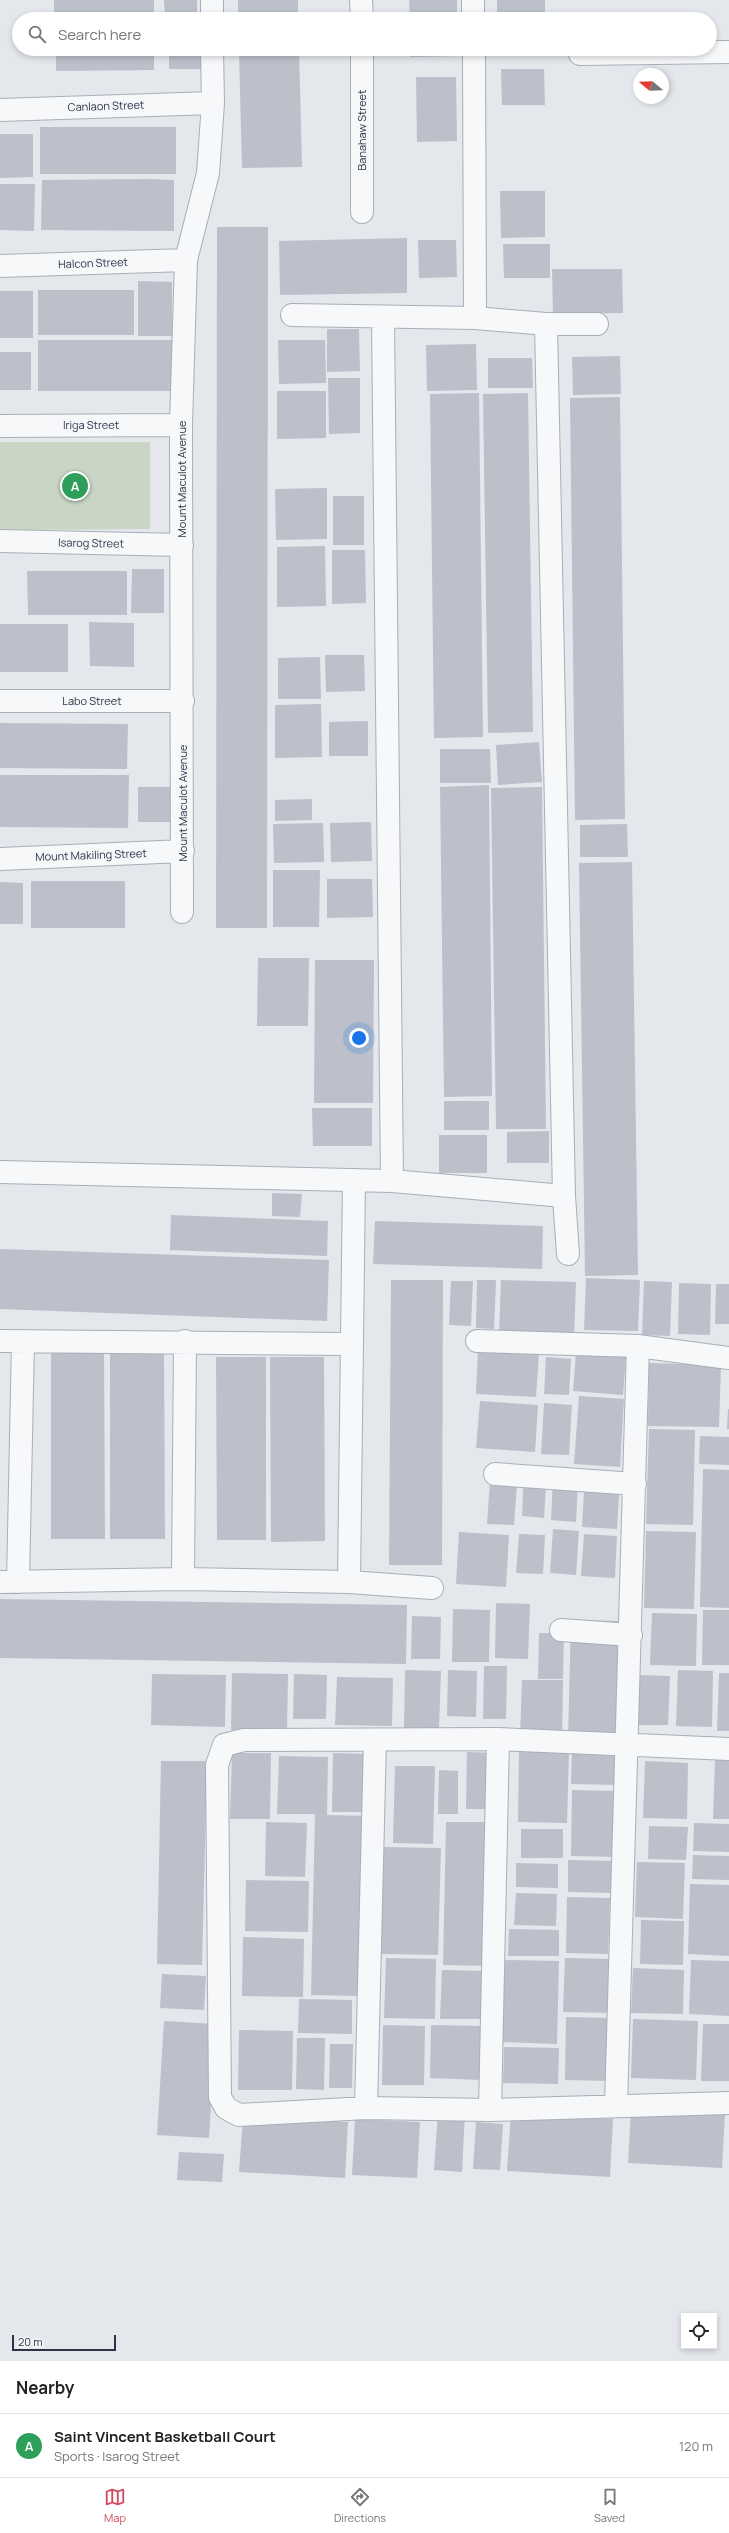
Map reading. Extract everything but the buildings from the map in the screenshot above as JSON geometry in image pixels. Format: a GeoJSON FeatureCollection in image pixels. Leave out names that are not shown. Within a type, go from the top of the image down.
{"type":"FeatureCollection","features":[{"type":"Feature","properties":{"kind":"street"},"geometry":{"type":"LineString","coordinates":[[212,0],[212,12]]}},
{"type":"Feature","properties":{"kind":"street"},"geometry":{"type":"LineString","coordinates":[[362,0],[362,12]]}},
{"type":"Feature","properties":{"kind":"street"},"geometry":{"type":"LineString","coordinates":[[473,0],[474,12]]}},
{"type":"Feature","properties":{"kind":"street"},"geometry":{"type":"LineString","coordinates":[[717,52],[729,52]]}},
{"type":"Feature","properties":{"kind":"street","name":"Mount Maculot Avenue"},"geometry":{"type":"LineString","coordinates":[[182,912],[184,701],[181,425],[186,260],[208,173],[213,103],[212,56]]}},
{"type":"Feature","properties":{"kind":"street","name":"Banahaw Street"},"geometry":{"type":"LineString","coordinates":[[362,56],[362,212]]}},
{"type":"Feature","properties":{"kind":"street"},"geometry":{"type":"LineString","coordinates":[[474,56],[475,318]]}},
{"type":"Feature","properties":{"kind":"street","name":"Canlaon Street"},"geometry":{"type":"LineString","coordinates":[[0,110],[213,103]]}},
{"type":"Feature","properties":{"kind":"street","name":"Halcon Street"},"geometry":{"type":"LineString","coordinates":[[0,266],[186,260]]}},
{"type":"Feature","properties":{"kind":"street"},"geometry":{"type":"LineString","coordinates":[[292,315],[475,318],[546,324],[598,324]]}},
{"type":"Feature","properties":{"kind":"street"},"geometry":{"type":"LineString","coordinates":[[383,317],[392,1181]]}},
{"type":"Feature","properties":{"kind":"street"},"geometry":{"type":"LineString","coordinates":[[546,324],[564,1196],[568,1254]]}},
{"type":"Feature","properties":{"kind":"street","name":"Iriga Street"},"geometry":{"type":"LineString","coordinates":[[0,426],[181,425]]}},
{"type":"Feature","properties":{"kind":"street","name":"Isarog Street"},"geometry":{"type":"LineString","coordinates":[[0,541],[182,545]]}},
{"type":"Feature","properties":{"kind":"street","name":"Labo Street"},"geometry":{"type":"LineString","coordinates":[[0,701],[184,701]]}},
{"type":"Feature","properties":{"kind":"street","name":"Mount Makiling Street"},"geometry":{"type":"LineString","coordinates":[[0,859],[183,851]]}},
{"type":"Feature","properties":{"kind":"street"},"geometry":{"type":"LineString","coordinates":[[0,1172],[392,1181],[564,1196]]}},
{"type":"Feature","properties":{"kind":"street"},"geometry":{"type":"LineString","coordinates":[[349,1582],[354,1180]]}},
{"type":"Feature","properties":{"kind":"street"},"geometry":{"type":"LineString","coordinates":[[0,1341],[185,1341],[351,1344]]}},
{"type":"Feature","properties":{"kind":"street"},"geometry":{"type":"LineString","coordinates":[[23,1341],[9,1582],[183,1578],[349,1582],[432,1588]]}},
{"type":"Feature","properties":{"kind":"street"},"geometry":{"type":"LineString","coordinates":[[183,1578],[185,1341]]}},
{"type":"Feature","properties":{"kind":"street"},"geometry":{"type":"LineString","coordinates":[[477,1341],[638,1346],[729,1358]]}},
{"type":"Feature","properties":{"kind":"street"},"geometry":{"type":"LineString","coordinates":[[616,2106],[628,1744],[638,1346]]}},
{"type":"Feature","properties":{"kind":"street"},"geometry":{"type":"LineString","coordinates":[[495,1474],[635,1484]]}},
{"type":"Feature","properties":{"kind":"street"},"geometry":{"type":"LineString","coordinates":[[560,1630],[631,1634]]}},
{"type":"Feature","properties":{"kind":"street"},"geometry":{"type":"LineString","coordinates":[[490,2110],[498,1739]]}},
{"type":"Feature","properties":{"kind":"street"},"geometry":{"type":"LineString","coordinates":[[729,1749],[498,1739],[244,1740],[224,1745],[217,1765],[220,2097],[226,2108],[239,2115],[366,2108],[490,2110],[729,2103]]}},
{"type":"Feature","properties":{"kind":"street"},"geometry":{"type":"LineString","coordinates":[[366,2108],[375,1740]]}},
{"type":"Feature","properties":{"kind":"green space"},"geometry":{"type":"Polygon","coordinates":[[[0,442],[150,442],[150,529],[0,530],[0,442]]]}},
{"type":"Feature","properties":{"kind":"place","name":"Saint Vincent Basketball Court"},"geometry":{"type":"Point","coordinates":[75,486]}}]}
